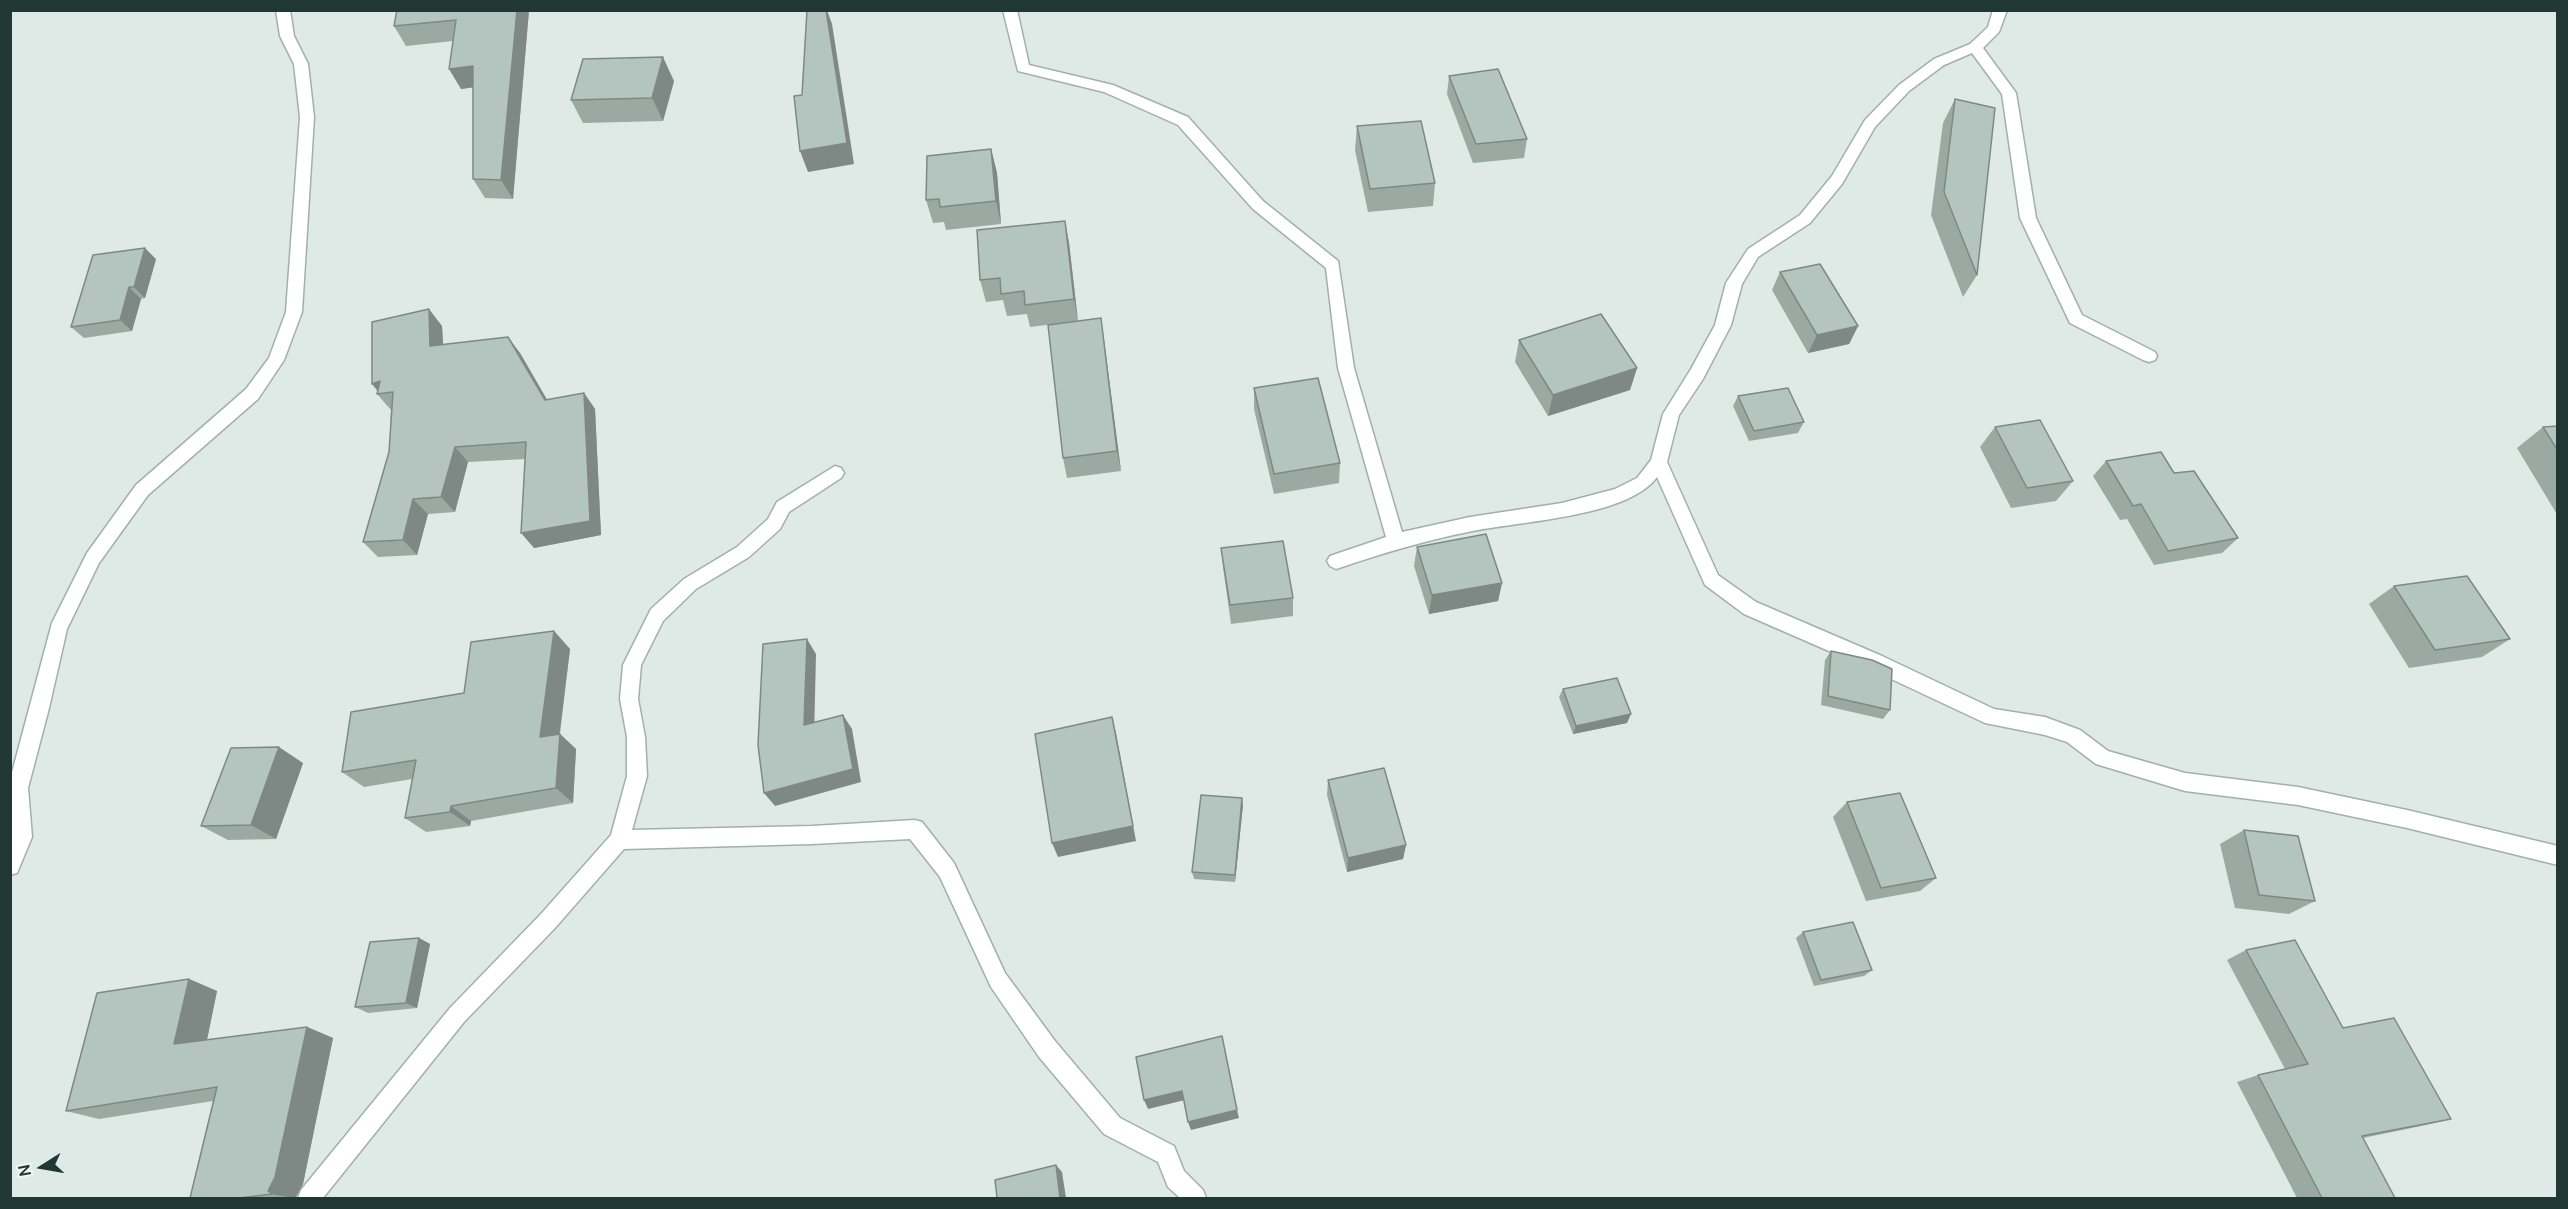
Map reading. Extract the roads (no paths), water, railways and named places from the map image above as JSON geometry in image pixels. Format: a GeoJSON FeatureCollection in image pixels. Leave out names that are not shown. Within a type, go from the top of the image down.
{"type":"FeatureCollection","features":[{"type":"Feature","properties":{"kind":"street"},"geometry":{"type":"LineString","coordinates":[[10,866],[22,837],[18,788],[40,708],[58,629],[93,558],[142,490],[252,394],[276,360],[294,312],[307,117],[301,64],[287,36],[283,10]]}},
{"type":"Feature","properties":{"kind":"street"},"geometry":{"type":"LineString","coordinates":[[1010,10],[1023,68],[1108,88],[1183,121],[1258,205],[1333,265],[1346,368],[1396,541]]}},
{"type":"Feature","properties":{"kind":"street"},"geometry":{"type":"LineString","coordinates":[[1336,561],[1396,541],[1470,524],[1562,510],[1619,495],[1643,483],[1659,462],[1671,414],[1697,374],[1723,325],[1734,283],[1754,253],[1805,219],[1838,180],[1869,123],[1904,88],[1939,62],[1975,46],[1994,29],[2000,10]]}},
{"type":"Feature","properties":{"kind":"street"},"geometry":{"type":"LineString","coordinates":[[1975,46],[2009,93],[2028,218],[2076,320],[2149,356]]}},
{"type":"Feature","properties":{"kind":"street"},"geometry":{"type":"LineString","coordinates":[[1659,462],[1711,580],[1750,608],[1875,662],[1992,717],[2045,726],[2073,736],[2103,758],[2185,782],[2298,796],[2407,819],[2558,856]]}},
{"type":"Feature","properties":{"kind":"street"},"geometry":{"type":"LineString","coordinates":[[309,1198],[457,1014],[548,921],[620,840],[637,776],[636,737],[629,699],[632,665],[657,615],[690,584],[743,552],[774,524],[783,507],[835,473]]}},
{"type":"Feature","properties":{"kind":"street"},"geometry":{"type":"LineString","coordinates":[[620,840],[779,837],[915,829],[946,870],[998,980],[1047,1049],[1112,1126],[1166,1154],[1176,1179],[1195,1198]]}}]}
